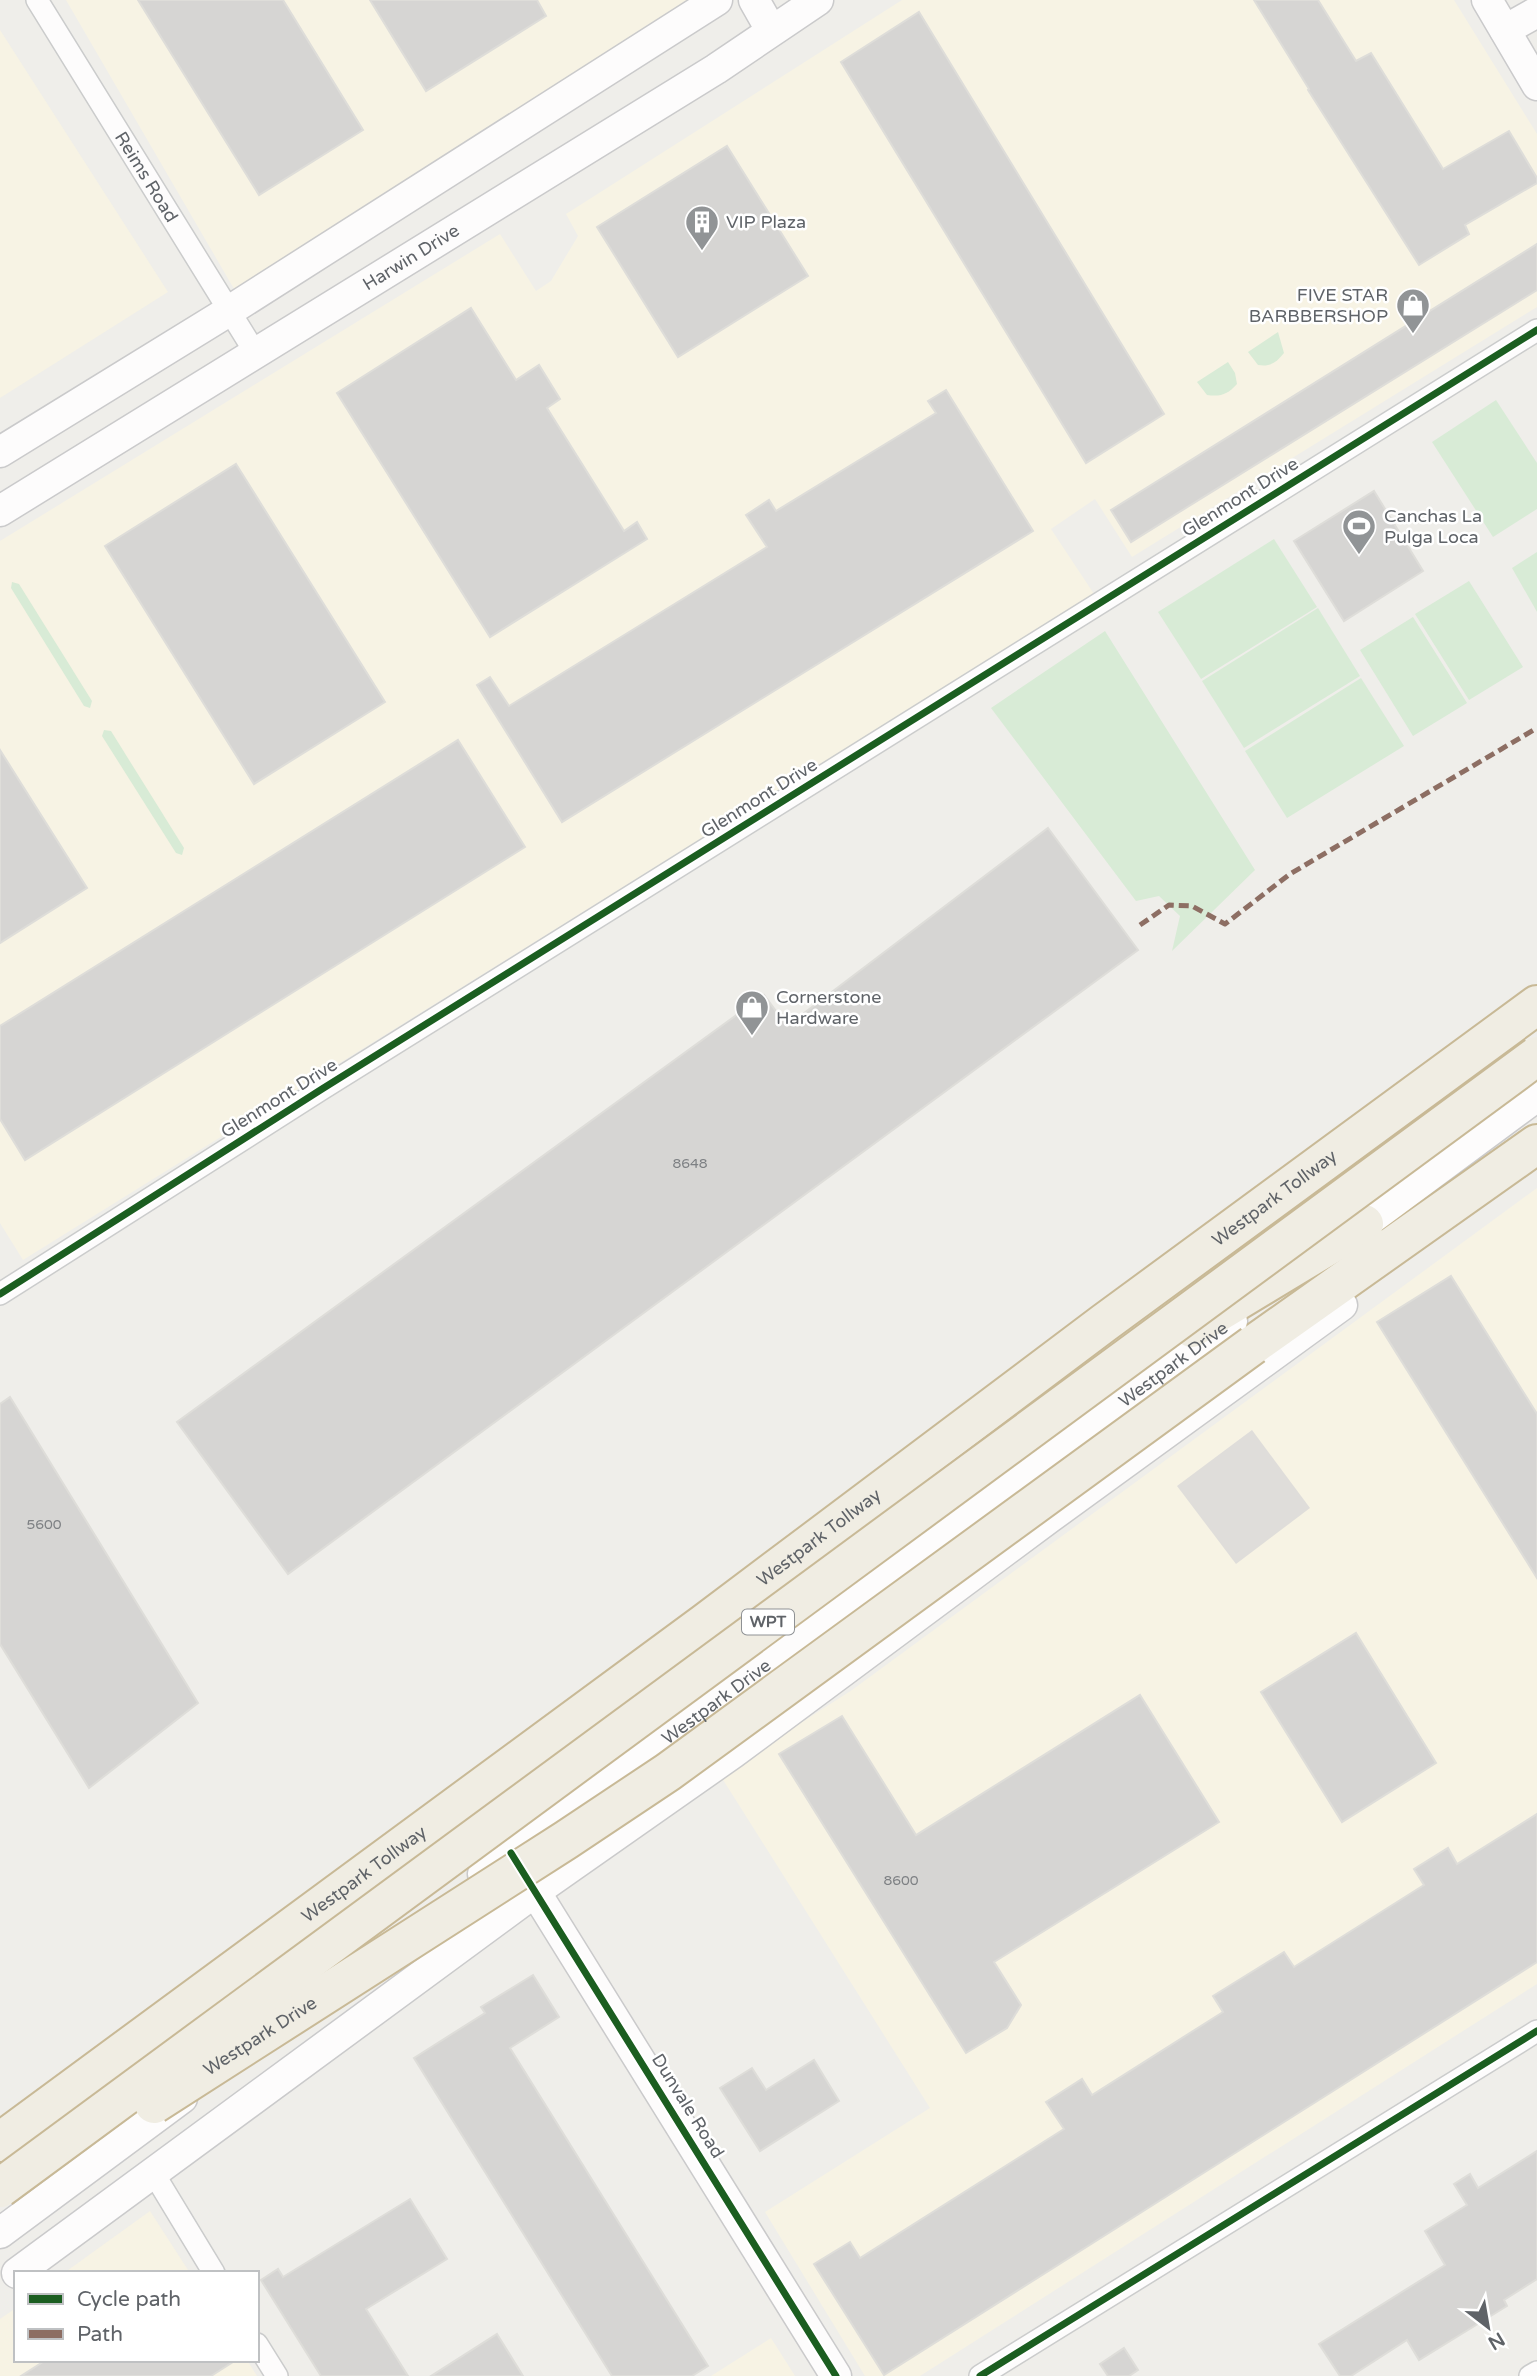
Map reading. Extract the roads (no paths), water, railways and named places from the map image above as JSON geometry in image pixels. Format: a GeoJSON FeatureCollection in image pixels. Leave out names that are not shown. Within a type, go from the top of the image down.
{"type":"FeatureCollection","features":[{"type":"Feature","properties":{"kind":"highway","name":"Westpark Tollway"},"geometry":{"type":"LineString","coordinates":[[0,2141],[705,1623],[1104,1323],[1537,1005]]}},
{"type":"Feature","properties":{"kind":"highway","name":"Westpark Tollway"},"geometry":{"type":"LineString","coordinates":[[0,2188],[1537,1056]]}},
{"type":"Feature","properties":{"kind":"highway"},"geometry":{"type":"LineString","coordinates":[[0,2199],[252,2041],[668,1772],[1253,1345],[1537,1144]]}},
{"type":"Feature","properties":{"kind":"highway"},"geometry":{"type":"LineString","coordinates":[[705,1623],[1364,1224]]}},
{"type":"Feature","properties":{"kind":"main road"},"geometry":{"type":"LineString","coordinates":[[0,452],[229,311],[717,0]]}},
{"type":"Feature","properties":{"kind":"main road"},"geometry":{"type":"LineString","coordinates":[[754,0],[771,30]]}},
{"type":"Feature","properties":{"kind":"main road","name":"Harwin Drive"},"geometry":{"type":"LineString","coordinates":[[0,511],[716,69],[818,0]]}},
{"type":"Feature","properties":{"kind":"main road"},"geometry":{"type":"LineString","coordinates":[[1487,0],[1537,85]]}},
{"type":"Feature","properties":{"kind":"main road"},"geometry":{"type":"LineString","coordinates":[[1533,0],[1537,6]]}},
{"type":"Feature","properties":{"kind":"main road"},"geometry":{"type":"LineString","coordinates":[[1505,30],[1537,12]]}},
{"type":"Feature","properties":{"kind":"main road","name":"Westpark Drive"},"geometry":{"type":"LineString","coordinates":[[0,2233],[1537,1096]]}},
{"type":"Feature","properties":{"kind":"main road"},"geometry":{"type":"LineString","coordinates":[[19,2271],[535,1892],[733,1753],[1049,1518],[1537,1163]]}},
{"type":"Feature","properties":{"kind":"main road","name":"Dunvale Road"},"geometry":{"type":"LineString","coordinates":[[511,1853],[836,2376]]}},
{"type":"Feature","properties":{"kind":"street","name":"Reims Road"},"geometry":{"type":"LineString","coordinates":[[37,0],[256,354]]}},
{"type":"Feature","properties":{"kind":"street","name":"Glenmont Drive"},"geometry":{"type":"LineString","coordinates":[[0,1294],[322,1089],[1537,330]]}},
{"type":"Feature","properties":{"kind":"street"},"geometry":{"type":"LineString","coordinates":[[980,2376],[1537,2031]]}},
{"type":"Feature","properties":{"kind":"street"},"geometry":{"type":"LineString","coordinates":[[154,2174],[213,2271]]}},
{"type":"Feature","properties":{"kind":"street"},"geometry":{"type":"LineString","coordinates":[[259,2347],[277,2376]]}},
{"type":"Feature","properties":{"kind":"street"},"geometry":{"type":"LineString","coordinates":[[1530,2376],[1537,2372]]}},
{"type":"Feature","properties":{"kind":"place","name":"VIP Plaza"},"geometry":{"type":"Point","coordinates":[702,252]}},
{"type":"Feature","properties":{"kind":"place","name":"FIVE STAR BARBBERSHOP"},"geometry":{"type":"Point","coordinates":[1413,335]}},
{"type":"Feature","properties":{"kind":"place","name":"Canchas La Pulga Loca"},"geometry":{"type":"Point","coordinates":[1359,556]}},
{"type":"Feature","properties":{"kind":"place","name":"Cornerstone Hardware"},"geometry":{"type":"Point","coordinates":[752,1037]}}]}
